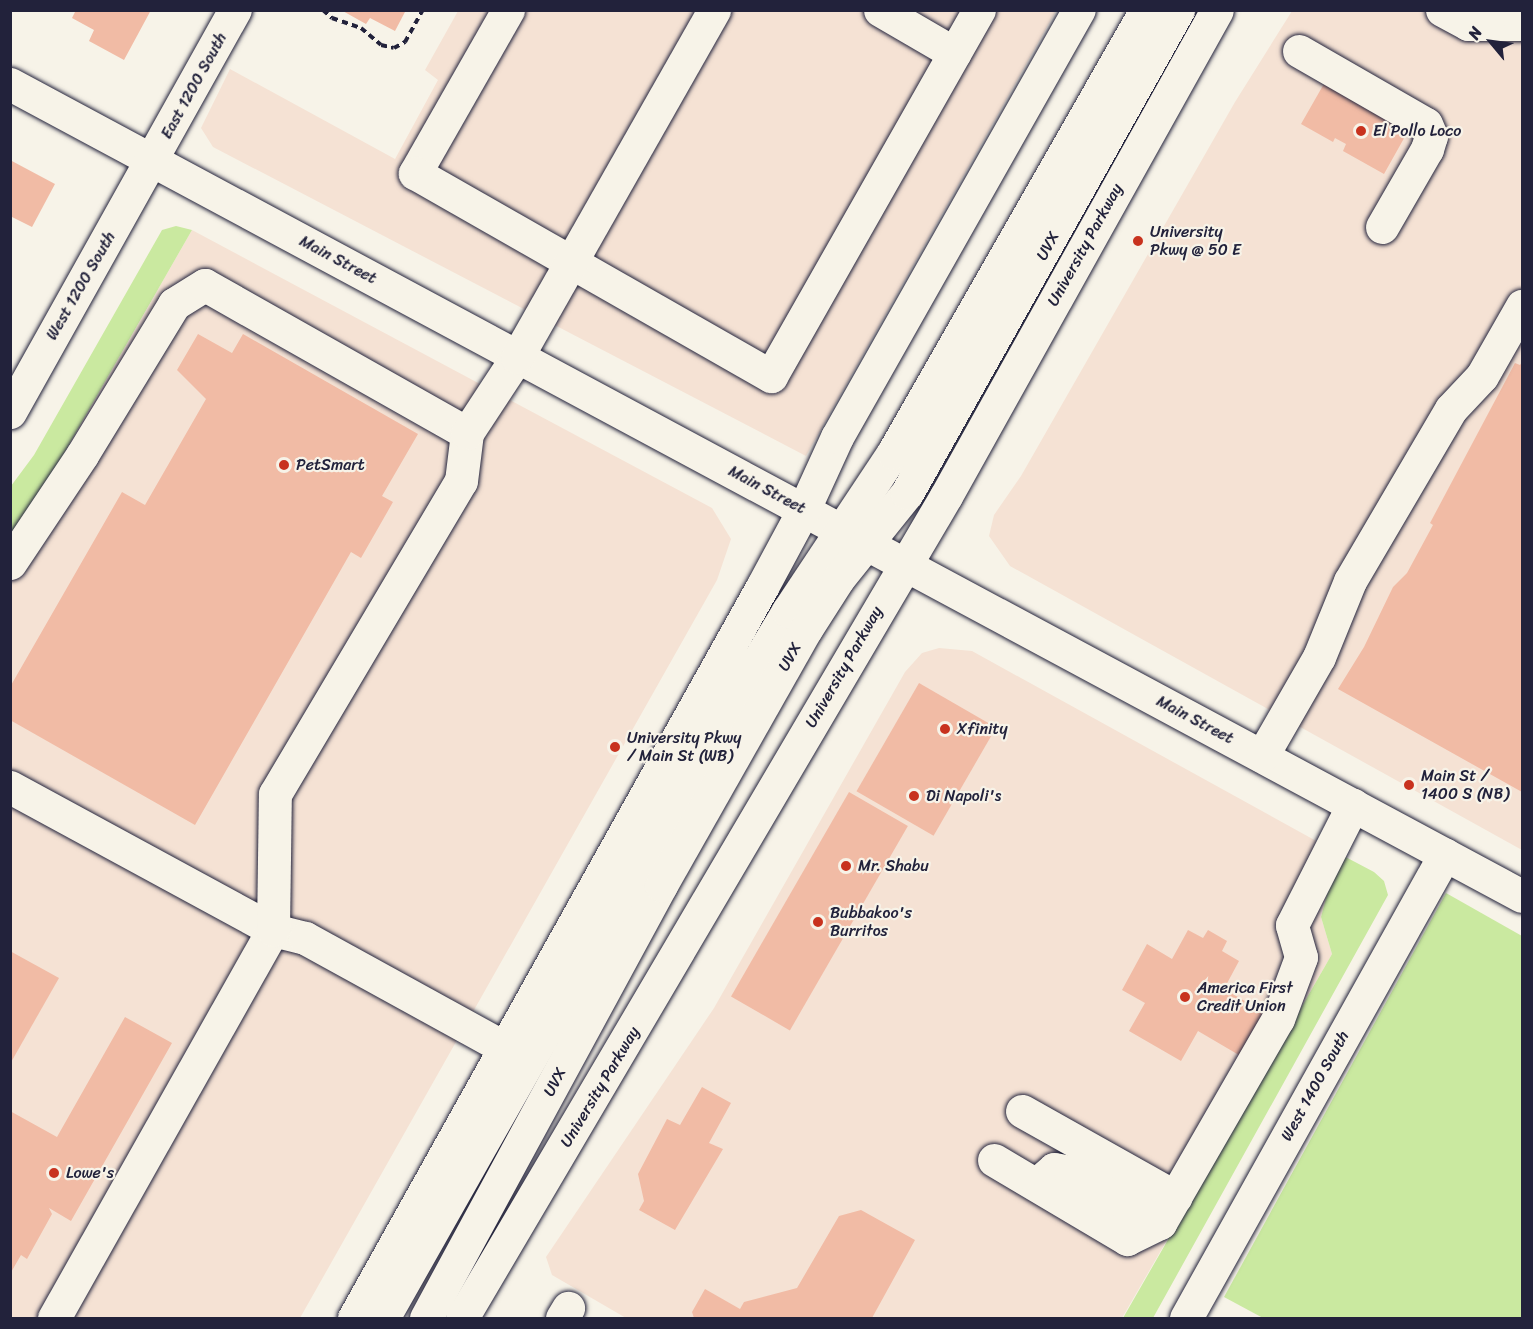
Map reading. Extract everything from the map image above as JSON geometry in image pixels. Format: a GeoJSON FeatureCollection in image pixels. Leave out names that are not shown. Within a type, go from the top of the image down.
{"type":"FeatureCollection","features":[{"type":"Feature","properties":{"kind":"main road","name":"East 1200 South"},"geometry":{"type":"LineString","coordinates":[[152,161],[235,10]]}},
{"type":"Feature","properties":{"kind":"main road"},"geometry":{"type":"LineString","coordinates":[[508,10],[415,173],[771,376],[979,10]]}},
{"type":"Feature","properties":{"kind":"main road"},"geometry":{"type":"LineString","coordinates":[[54,1318],[273,930],[275,794],[461,481],[467,433],[517,357],[714,10]]}},
{"type":"Feature","properties":{"kind":"main road"},"geometry":{"type":"LineString","coordinates":[[354,1318],[507,1049],[804,510],[837,437],[1079,10]]}},
{"type":"Feature","properties":{"kind":"main road","name":"UVX"},"geometry":{"type":"LineString","coordinates":[[426,1318],[661,885],[822,601],[855,538],[893,453],[1146,10]]}},
{"type":"Feature","properties":{"kind":"main road","name":"UVX"},"geometry":{"type":"LineString","coordinates":[[383,1318],[709,742],[788,611],[855,538],[907,493],[1178,10]]}},
{"type":"Feature","properties":{"kind":"main road","name":"University Parkway"},"geometry":{"type":"LineString","coordinates":[[462,1318],[662,984],[903,565],[946,496],[1217,10]]}},
{"type":"Feature","properties":{"kind":"main road"},"geometry":{"type":"LineString","coordinates":[[1442,10],[1468,24],[1521,24],[1517,10]]}},
{"type":"Feature","properties":{"kind":"main road"},"geometry":{"type":"LineString","coordinates":[[887,12],[954,53]]}},
{"type":"Feature","properties":{"kind":"main road"},"geometry":{"type":"LineString","coordinates":[[1299,51],[1426,124],[1431,136],[1427,149],[1382,227]]}},
{"type":"Feature","properties":{"kind":"main road","name":"Main Street"},"geometry":{"type":"LineString","coordinates":[[10,84],[1522,896]]}},
{"type":"Feature","properties":{"kind":"main road","name":"West 1200 South"},"geometry":{"type":"LineString","coordinates":[[10,412],[152,161]]}},
{"type":"Feature","properties":{"kind":"main road"},"geometry":{"type":"LineString","coordinates":[[10,563],[82,455],[174,304],[205,285],[467,433]]}},
{"type":"Feature","properties":{"kind":"main road"},"geometry":{"type":"LineString","coordinates":[[1262,756],[1319,657],[1350,581],[1451,409],[1482,376],[1522,306]]}},
{"type":"Feature","properties":{"kind":"main road"},"geometry":{"type":"LineString","coordinates":[[10,787],[273,930],[305,938],[507,1049]]}},
{"type":"Feature","properties":{"kind":"main road"},"geometry":{"type":"LineString","coordinates":[[1167,1210],[1278,1019],[1301,957],[1292,925],[1353,804]]}},
{"type":"Feature","properties":{"kind":"main road","name":"West 1400 South"},"geometry":{"type":"LineString","coordinates":[[1186,1318],[1445,854]]}},
{"type":"Feature","properties":{"kind":"main road"},"geometry":{"type":"LineString","coordinates":[[1022,1112],[1167,1210]]}},
{"type":"Feature","properties":{"kind":"main road"},"geometry":{"type":"LineString","coordinates":[[994,1160],[1038,1183],[1054,1169],[1071,1172],[1167,1210]]}},
{"type":"Feature","properties":{"kind":"path"},"geometry":{"type":"LineString","coordinates":[[323,10],[332,18],[361,28],[381,45],[394,48],[405,42],[423,10]]}},
{"type":"Feature","properties":{"kind":"shaded area"},"geometry":{"type":"Polygon","coordinates":[[[458,11],[1056,11],[806,456],[213,147],[201,128],[230,69],[395,159],[438,80],[425,70],[458,11]]]}},
{"type":"Feature","properties":{"kind":"shaded area"},"geometry":{"type":"Polygon","coordinates":[[[1292,11],[1522,11],[1522,850],[1010,566],[989,536],[994,515],[1021,476],[1235,102],[1292,11]]]}},
{"type":"Feature","properties":{"kind":"shaded area"},"geometry":{"type":"Polygon","coordinates":[[[192,230],[712,508],[731,539],[717,580],[300,1318],[11,1318],[11,534],[63,455],[192,230]]]}},
{"type":"Feature","properties":{"kind":"shaded area"},"geometry":{"type":"Polygon","coordinates":[[[939,648],[972,651],[1338,853],[1321,917],[1332,954],[1122,1318],[626,1318],[552,1275],[546,1257],[714,1008],[905,672],[922,653],[939,648]]]}},
{"type":"Feature","properties":{"kind":"green space"},"geometry":{"type":"Polygon","coordinates":[[[176,226],[192,230],[63,455],[11,534],[11,486],[34,455],[162,230],[176,226]]]}},
{"type":"Feature","properties":{"kind":"green space"},"geometry":{"type":"Polygon","coordinates":[[[1338,853],[1374,872],[1384,881],[1388,895],[1153,1318],[1123,1318],[1332,954],[1321,917],[1338,853]]]}},
{"type":"Feature","properties":{"kind":"green space"},"geometry":{"type":"Polygon","coordinates":[[[1446,893],[1522,936],[1522,1318],[1263,1318],[1224,1297],[1446,893]]]}},
{"type":"Feature","properties":{"kind":"building"},"geometry":{"type":"Polygon","coordinates":[[[76,10],[151,10],[124,60],[89,41],[94,30],[72,18],[76,10]]]}},
{"type":"Feature","properties":{"kind":"building"},"geometry":{"type":"Polygon","coordinates":[[[341,10],[406,10],[395,31],[370,18],[366,24],[341,10]]]}},
{"type":"Feature","properties":{"kind":"building","name":"El Pollo Loco"},"geometry":{"type":"Polygon","coordinates":[[[1325,82],[1412,124],[1384,174],[1343,151],[1346,144],[1335,138],[1333,142],[1301,124],[1325,82]]]}},
{"type":"Feature","properties":{"kind":"building"},"geometry":{"type":"Polygon","coordinates":[[[10,160],[55,184],[32,227],[10,216],[10,160]]]}},
{"type":"Feature","properties":{"kind":"building"},"geometry":{"type":"Polygon","coordinates":[[[198,334],[232,353],[243,334],[418,434],[382,496],[393,502],[361,558],[351,552],[195,825],[10,720],[10,687],[122,492],[145,505],[206,399],[177,370],[198,334]]]}},
{"type":"Feature","properties":{"kind":"building"},"geometry":{"type":"Polygon","coordinates":[[[1522,362],[1522,792],[1338,689],[1364,647],[1393,587],[1407,573],[1433,525],[1430,523],[1515,363],[1520,365],[1522,362]]]}},
{"type":"Feature","properties":{"kind":"building"},"geometry":{"type":"Polygon","coordinates":[[[919,683],[996,728],[934,836],[856,791],[919,683]]]}},
{"type":"Feature","properties":{"kind":"building"},"geometry":{"type":"Polygon","coordinates":[[[849,792],[908,826],[790,1030],[731,996],[849,792]]]}},
{"type":"Feature","properties":{"kind":"building","name":"America First Credit Union"},"geometry":{"type":"Polygon","coordinates":[[[1188,930],[1203,938],[1208,930],[1227,941],[1222,951],[1239,961],[1224,989],[1269,1015],[1244,1058],[1198,1031],[1181,1061],[1129,1031],[1145,1003],[1122,990],[1147,944],[1172,959],[1188,930]]]}},
{"type":"Feature","properties":{"kind":"building"},"geometry":{"type":"Polygon","coordinates":[[[10,951],[59,978],[10,1064],[10,951]]]}},
{"type":"Feature","properties":{"kind":"building","name":"Lowe's"},"geometry":{"type":"Polygon","coordinates":[[[125,1017],[172,1043],[71,1221],[49,1208],[52,1214],[27,1259],[21,1255],[10,1274],[10,1111],[57,1137],[125,1017]]]}},
{"type":"Feature","properties":{"kind":"building"},"geometry":{"type":"Polygon","coordinates":[[[702,1087],[731,1103],[709,1143],[723,1149],[675,1230],[639,1210],[644,1201],[638,1174],[667,1119],[680,1125],[702,1087]]]}},
{"type":"Feature","properties":{"kind":"building"},"geometry":{"type":"Polygon","coordinates":[[[861,1210],[915,1240],[872,1318],[694,1318],[692,1312],[705,1289],[740,1309],[744,1302],[797,1288],[839,1216],[861,1210]]]}},
{"type":"Feature","properties":{"kind":"place","name":"El Pollo Loco"},"geometry":{"type":"Point","coordinates":[1361,131]}},
{"type":"Feature","properties":{"kind":"place","name":"University Pkwy @ 50 E"},"geometry":{"type":"Point","coordinates":[1138,241]}},
{"type":"Feature","properties":{"kind":"place","name":"PetSmart"},"geometry":{"type":"Point","coordinates":[284,465]}},
{"type":"Feature","properties":{"kind":"place","name":"Xfinity"},"geometry":{"type":"Point","coordinates":[945,729]}},
{"type":"Feature","properties":{"kind":"place","name":"University Pkwy / Main St (WB)"},"geometry":{"type":"Point","coordinates":[615,747]}},
{"type":"Feature","properties":{"kind":"place","name":"Main St / 1400 S (NB)"},"geometry":{"type":"Point","coordinates":[1409,785]}},
{"type":"Feature","properties":{"kind":"place","name":"Di Napoli's"},"geometry":{"type":"Point","coordinates":[914,796]}},
{"type":"Feature","properties":{"kind":"place","name":"Mr. Shabu"},"geometry":{"type":"Point","coordinates":[846,866]}},
{"type":"Feature","properties":{"kind":"place","name":"Bubbakoo's Burritos"},"geometry":{"type":"Point","coordinates":[818,922]}},
{"type":"Feature","properties":{"kind":"place","name":"America First Credit Union"},"geometry":{"type":"Point","coordinates":[1185,997]}},
{"type":"Feature","properties":{"kind":"place","name":"Lowe's"},"geometry":{"type":"Point","coordinates":[54,1173]}}]}
